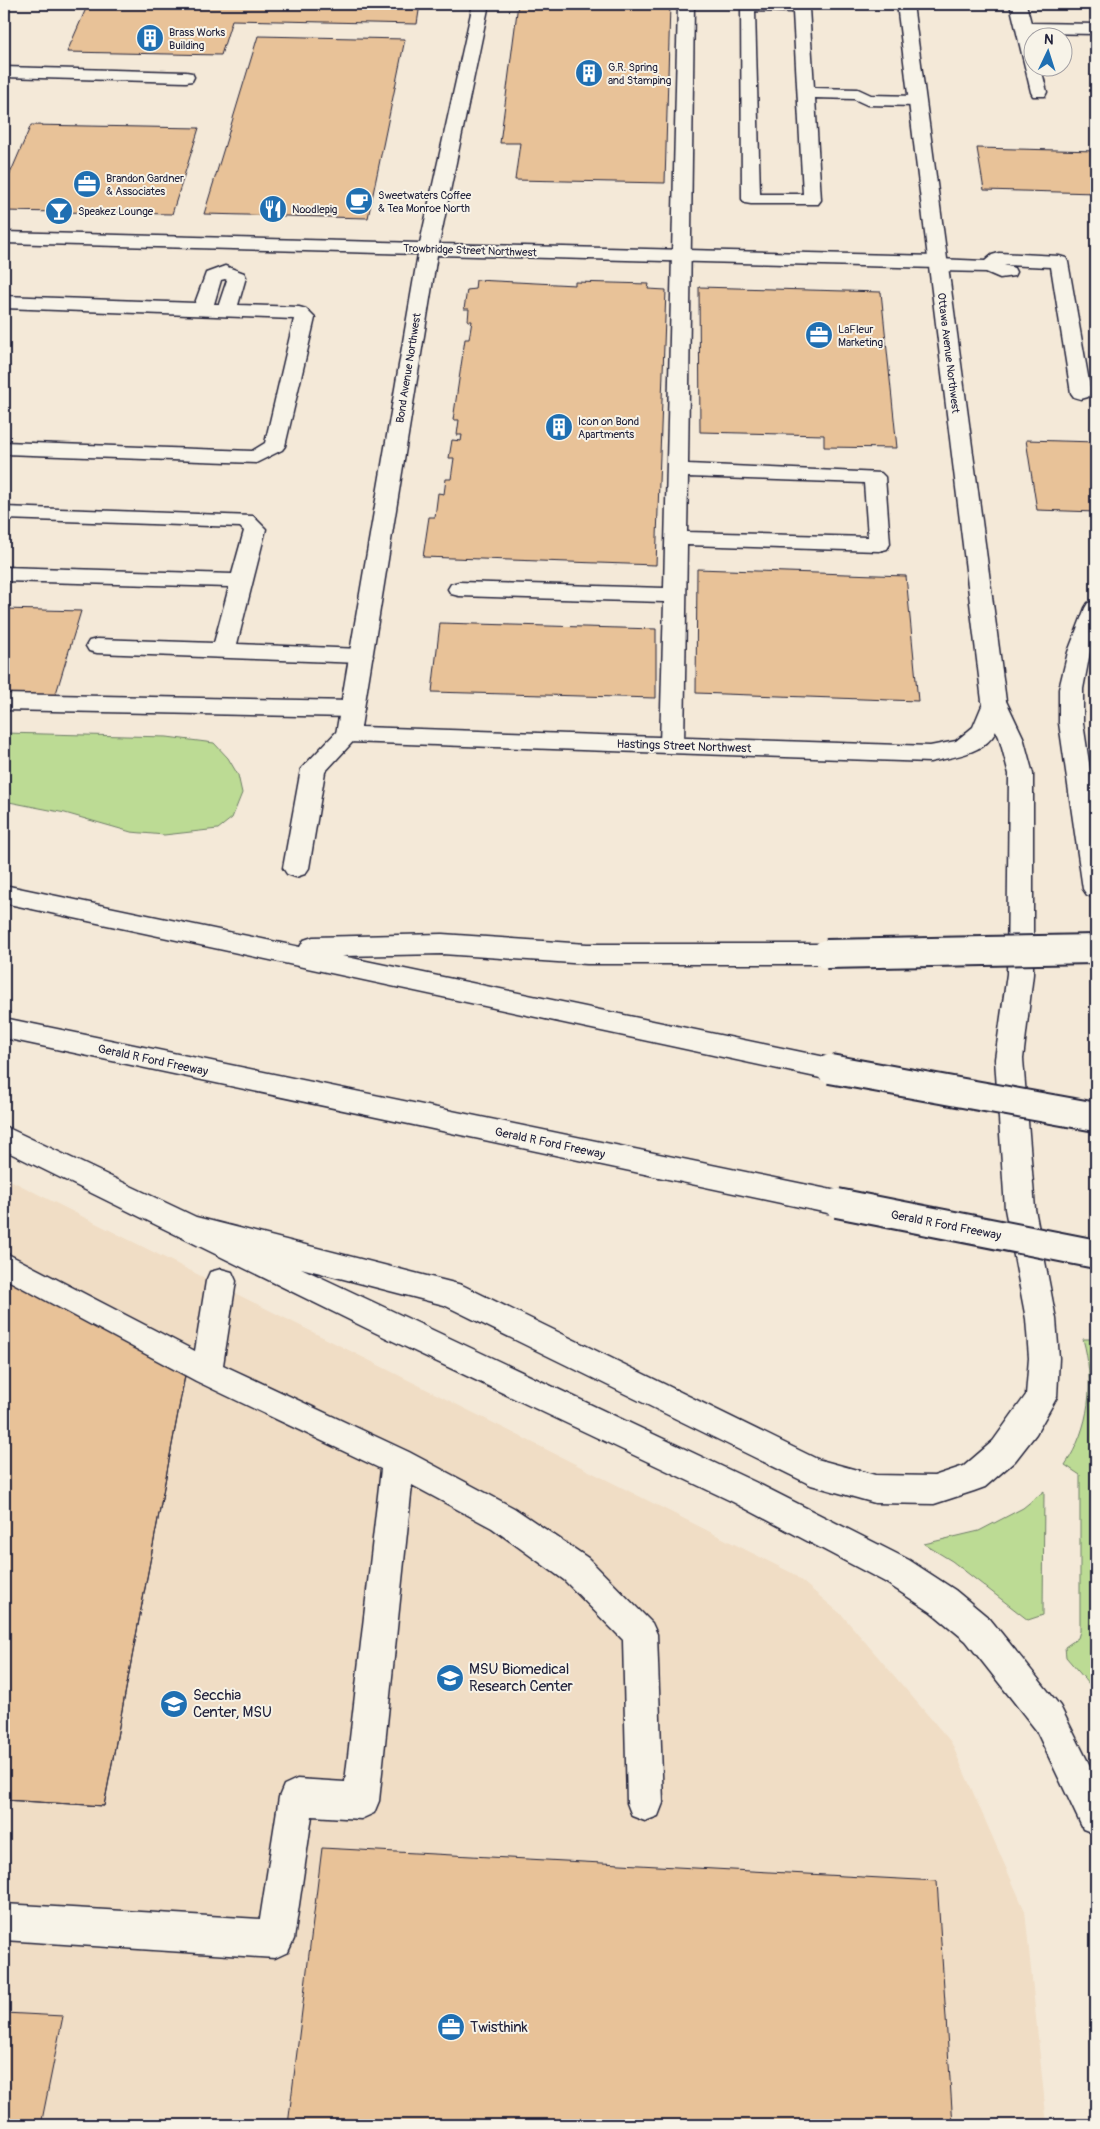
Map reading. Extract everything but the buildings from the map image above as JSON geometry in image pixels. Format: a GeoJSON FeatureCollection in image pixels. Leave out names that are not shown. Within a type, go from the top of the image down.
{"type":"FeatureCollection","features":[{"type":"Feature","properties":{"kind":"main road","name":"Bond Avenue Northwest"},"geometry":{"type":"LineString","coordinates":[[348,734],[429,249],[481,4]]}},
{"type":"Feature","properties":{"kind":"main road"},"geometry":{"type":"LineString","coordinates":[[672,745],[679,470],[686,4]]}},
{"type":"Feature","properties":{"kind":"main road","name":"Ottawa Avenue Northwest"},"geometry":{"type":"LineString","coordinates":[[905,4],[994,701]]}},
{"type":"Feature","properties":{"kind":"main road"},"geometry":{"type":"LineString","coordinates":[[1018,4],[1024,28]]}},
{"type":"Feature","properties":{"kind":"main road"},"geometry":{"type":"LineString","coordinates":[[748,6],[801,8],[807,98],[812,200],[751,198],[748,6]]}},
{"type":"Feature","properties":{"kind":"main road"},"geometry":{"type":"LineString","coordinates":[[1072,29],[1096,29]]}},
{"type":"Feature","properties":{"kind":"main road"},"geometry":{"type":"LineString","coordinates":[[4,72],[186,77]]}},
{"type":"Feature","properties":{"kind":"main road"},"geometry":{"type":"LineString","coordinates":[[1036,78],[1039,92]]}},
{"type":"Feature","properties":{"kind":"main road"},"geometry":{"type":"LineString","coordinates":[[807,98],[859,105],[867,100],[916,101]]}},
{"type":"Feature","properties":{"kind":"main road","name":"Trowbridge Street Northwest"},"geometry":{"type":"LineString","coordinates":[[4,238],[938,263],[990,267],[999,259],[1060,262],[1081,393]]}},
{"type":"Feature","properties":{"kind":"main road"},"geometry":{"type":"LineString","coordinates":[[225,272],[234,244]]}},
{"type":"Feature","properties":{"kind":"main road"},"geometry":{"type":"LineString","coordinates":[[202,310],[213,277],[225,272],[237,276],[227,310]]}},
{"type":"Feature","properties":{"kind":"main road"},"geometry":{"type":"LineString","coordinates":[[4,302],[299,313],[305,318],[275,446],[256,457],[4,448]]}},
{"type":"Feature","properties":{"kind":"main road"},"geometry":{"type":"LineString","coordinates":[[677,538],[879,544],[874,477],[679,470]]}},
{"type":"Feature","properties":{"kind":"main road"},"geometry":{"type":"LineString","coordinates":[[4,513],[245,521],[255,529],[224,650]]}},
{"type":"Feature","properties":{"kind":"main road"},"geometry":{"type":"LineString","coordinates":[[4,574],[242,581]]}},
{"type":"Feature","properties":{"kind":"main road"},"geometry":{"type":"LineString","coordinates":[[459,588],[676,596]]}},
{"type":"Feature","properties":{"kind":"main road"},"geometry":{"type":"LineString","coordinates":[[1096,608],[1078,652],[1071,697],[1071,723],[1096,889]]}},
{"type":"Feature","properties":{"kind":"main road"},"geometry":{"type":"LineString","coordinates":[[97,646],[361,656]]}},
{"type":"Feature","properties":{"kind":"main road"},"geometry":{"type":"LineString","coordinates":[[187,1227],[451,1294],[811,1471],[875,1489],[934,1490],[974,1477],[1004,1451],[1025,1424],[1041,1397],[1044,1358],[1041,1319],[1020,1209],[1009,1059],[1020,974],[1021,774],[1011,737],[994,701]]}},
{"type":"Feature","properties":{"kind":"main road","name":"Hastings Street Northwest"},"geometry":{"type":"LineString","coordinates":[[348,734],[930,754],[963,747],[984,731],[994,701]]}},
{"type":"Feature","properties":{"kind":"main road"},"geometry":{"type":"LineString","coordinates":[[4,702],[352,709]]}},
{"type":"Feature","properties":{"kind":"main road"},"geometry":{"type":"LineString","coordinates":[[296,868],[313,769],[348,734]]}},
{"type":"Feature","properties":{"kind":"main road"},"geometry":{"type":"LineString","coordinates":[[4,894],[268,948],[830,1068],[1096,1117]]}},
{"type":"Feature","properties":{"kind":"main road"},"geometry":{"type":"LineString","coordinates":[[268,948],[442,944],[587,954],[826,954],[1096,949]]}},
{"type":"Feature","properties":{"kind":"main road","name":"Gerald R Ford Freeway"},"geometry":{"type":"LineString","coordinates":[[4,1028],[837,1203],[1096,1254]]}},
{"type":"Feature","properties":{"kind":"main road"},"geometry":{"type":"LineString","coordinates":[[4,1137],[387,1324],[744,1492],[896,1571],[943,1601],[978,1630],[1048,1718],[1096,1816]]}},
{"type":"Feature","properties":{"kind":"main road"},"geometry":{"type":"LineString","coordinates":[[4,1264],[207,1372],[398,1462],[503,1518],[576,1569],[640,1634],[645,1803]]}},
{"type":"Feature","properties":{"kind":"main road"},"geometry":{"type":"LineString","coordinates":[[207,1372],[221,1281]]}},
{"type":"Feature","properties":{"kind":"main road"},"geometry":{"type":"LineString","coordinates":[[4,1922],[275,1939],[297,1797],[361,1801],[398,1462]]}},
{"type":"Feature","properties":{"kind":"shaded area","name":"MSU Biomedical Research Center"},"geometry":{"type":"Polygon","coordinates":[[[4,1177],[792,1573],[842,1615],[951,1742],[1025,1911],[1047,2125],[4,2125],[4,1177]]]}},
{"type":"Feature","properties":{"kind":"green space"},"geometry":{"type":"Polygon","coordinates":[[[4,733],[167,737],[214,743],[228,758],[238,775],[242,793],[232,818],[218,829],[164,835],[131,832],[65,813],[4,801],[4,733]]]}},
{"type":"Feature","properties":{"kind":"green space"},"geometry":{"type":"Polygon","coordinates":[[[1083,1339],[1096,1339],[1096,1692],[1066,1657],[1065,1647],[1078,1638],[1080,1631],[1080,1475],[1065,1465],[1080,1436],[1088,1404],[1089,1372],[1083,1339]]]}},
{"type":"Feature","properties":{"kind":"green space"},"geometry":{"type":"Polygon","coordinates":[[[1044,1491],[1043,1615],[1028,1620],[952,1561],[924,1544],[979,1531],[1023,1508],[1044,1491]]]}},
{"type":"Feature","properties":{"kind":"place","name":"Brass Works Building"},"geometry":{"type":"Point","coordinates":[150,38]}},
{"type":"Feature","properties":{"kind":"place","name":"G.R. Spring and Stamping"},"geometry":{"type":"Point","coordinates":[589,73]}},
{"type":"Feature","properties":{"kind":"place","name":"Brandon Gardner & Associates"},"geometry":{"type":"Point","coordinates":[87,184]}},
{"type":"Feature","properties":{"kind":"place","name":"Sweetwaters Coffee & Tea Monroe North"},"geometry":{"type":"Point","coordinates":[359,201]}},
{"type":"Feature","properties":{"kind":"place","name":"Noodlepig"},"geometry":{"type":"Point","coordinates":[273,209]}},
{"type":"Feature","properties":{"kind":"place","name":"Speakez Lounge"},"geometry":{"type":"Point","coordinates":[59,211]}},
{"type":"Feature","properties":{"kind":"place","name":"LaFleur Marketing"},"geometry":{"type":"Point","coordinates":[819,335]}},
{"type":"Feature","properties":{"kind":"place","name":"Icon on Bond Apartments"},"geometry":{"type":"Point","coordinates":[559,427]}},
{"type":"Feature","properties":{"kind":"place","name":"MSU Biomedical Research Center"},"geometry":{"type":"Point","coordinates":[450,1678]}},
{"type":"Feature","properties":{"kind":"place","name":"Secchia Center, MSU"},"geometry":{"type":"Point","coordinates":[174,1704]}},
{"type":"Feature","properties":{"kind":"place","name":"Twisthink"},"geometry":{"type":"Point","coordinates":[451,2027]}}]}
